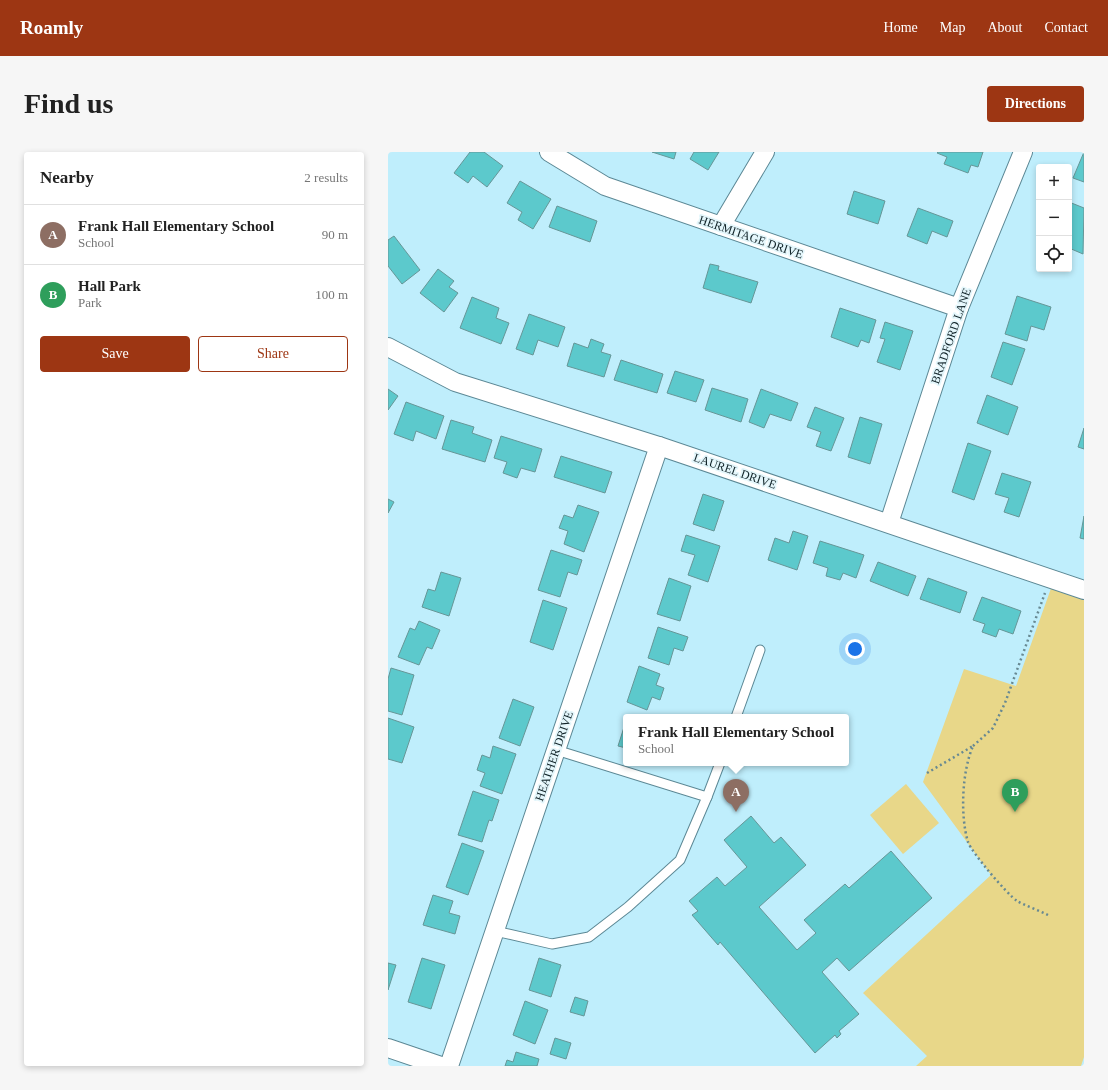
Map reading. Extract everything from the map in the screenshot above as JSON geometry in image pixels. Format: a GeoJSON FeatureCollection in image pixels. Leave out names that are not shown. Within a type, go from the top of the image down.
{"type":"FeatureCollection","features":[{"type":"Feature","properties":{"kind":"street","name":"HERMITAGE DRIVE"},"geometry":{"type":"LineString","coordinates":[[549,152],[605,186],[959,308]]}},
{"type":"Feature","properties":{"kind":"street"},"geometry":{"type":"LineString","coordinates":[[721,226],[765,152]]}},
{"type":"Feature","properties":{"kind":"street","name":"BRADFORD LANE"},"geometry":{"type":"LineString","coordinates":[[889,523],[959,308],[1023,152]]}},
{"type":"Feature","properties":{"kind":"street","name":"LAUREL DRIVE"},"geometry":{"type":"LineString","coordinates":[[388,347],[455,382],[659,446],[1084,590]]}},
{"type":"Feature","properties":{"kind":"street","name":"HEATHER DRIVE"},"geometry":{"type":"LineString","coordinates":[[449,1066],[659,446]]}},
{"type":"Feature","properties":{"kind":"street"},"geometry":{"type":"LineString","coordinates":[[388,1048],[441,1066]]}},
{"type":"Feature","properties":{"kind":"lane"},"geometry":{"type":"LineString","coordinates":[[737,714],[760,650]]}},
{"type":"Feature","properties":{"kind":"lane"},"geometry":{"type":"LineString","coordinates":[[556,750],[707,797]]}},
{"type":"Feature","properties":{"kind":"lane"},"geometry":{"type":"LineString","coordinates":[[495,931],[552,944],[589,937],[628,907],[680,860],[719,766]]}},
{"type":"Feature","properties":{"kind":"path"},"geometry":{"type":"LineString","coordinates":[[927,773],[973,746],[993,728],[1005,703],[1045,592]]}},
{"type":"Feature","properties":{"kind":"path"},"geometry":{"type":"LineString","coordinates":[[973,746],[968,757],[962,801],[968,843],[991,874],[1016,900],[1048,915]]}},
{"type":"Feature","properties":{"kind":"shaded area"},"geometry":{"type":"Polygon","coordinates":[[[1054,580],[1084,590],[1084,1057],[1081,1066],[916,1066],[927,1056],[863,993],[991,875],[923,782],[964,669],[1016,686],[1054,580]]]}},
{"type":"Feature","properties":{"kind":"shaded area"},"geometry":{"type":"Polygon","coordinates":[[[906,784],[939,823],[903,854],[870,815],[906,784]]]}},
{"type":"Feature","properties":{"kind":"building"},"geometry":{"type":"Polygon","coordinates":[[[470,152],[484,152],[503,166],[487,187],[473,176],[468,183],[454,173],[470,152]]]}},
{"type":"Feature","properties":{"kind":"building"},"geometry":{"type":"Polygon","coordinates":[[[652,152],[676,152],[674,159],[652,152]]]}},
{"type":"Feature","properties":{"kind":"building"},"geometry":{"type":"Polygon","coordinates":[[[694,152],[719,152],[708,170],[690,159],[694,152]]]}},
{"type":"Feature","properties":{"kind":"building"},"geometry":{"type":"Polygon","coordinates":[[[983,152],[978,167],[971,165],[968,173],[944,164],[947,157],[937,153],[983,152]]]}},
{"type":"Feature","properties":{"kind":"building"},"geometry":{"type":"Polygon","coordinates":[[[1084,152],[1084,182],[1073,178],[1084,152]]]}},
{"type":"Feature","properties":{"kind":"building"},"geometry":{"type":"Polygon","coordinates":[[[520,181],[551,199],[533,229],[518,220],[522,212],[507,203],[520,181]]]}},
{"type":"Feature","properties":{"kind":"building"},"geometry":{"type":"Polygon","coordinates":[[[854,191],[885,201],[878,224],[847,214],[854,191]]]}},
{"type":"Feature","properties":{"kind":"building"},"geometry":{"type":"Polygon","coordinates":[[[1072,203],[1084,208],[1083,254],[1072,249],[1072,203]]]}},
{"type":"Feature","properties":{"kind":"building"},"geometry":{"type":"Polygon","coordinates":[[[557,206],[597,221],[590,242],[549,227],[557,206]]]}},
{"type":"Feature","properties":{"kind":"building"},"geometry":{"type":"Polygon","coordinates":[[[918,208],[953,221],[947,237],[932,231],[927,244],[907,236],[918,208]]]}},
{"type":"Feature","properties":{"kind":"building"},"geometry":{"type":"Polygon","coordinates":[[[394,236],[420,270],[402,284],[388,266],[388,240],[394,236]]]}},
{"type":"Feature","properties":{"kind":"building"},"geometry":{"type":"Polygon","coordinates":[[[710,264],[719,266],[718,270],[758,282],[751,303],[703,288],[710,264]]]}},
{"type":"Feature","properties":{"kind":"building"},"geometry":{"type":"Polygon","coordinates":[[[438,269],[454,281],[449,287],[458,293],[444,312],[420,293],[438,269]]]}},
{"type":"Feature","properties":{"kind":"building"},"geometry":{"type":"Polygon","coordinates":[[[1017,296],[1051,307],[1044,330],[1031,326],[1027,341],[1005,334],[1017,296]]]}},
{"type":"Feature","properties":{"kind":"building"},"geometry":{"type":"Polygon","coordinates":[[[472,297],[499,308],[496,318],[509,323],[501,344],[460,328],[472,297]]]}},
{"type":"Feature","properties":{"kind":"building"},"geometry":{"type":"Polygon","coordinates":[[[840,308],[876,320],[869,343],[861,340],[858,347],[831,337],[840,308]]]}},
{"type":"Feature","properties":{"kind":"building"},"geometry":{"type":"Polygon","coordinates":[[[529,314],[565,327],[558,347],[538,340],[533,355],[516,349],[529,314]]]}},
{"type":"Feature","properties":{"kind":"building"},"geometry":{"type":"Polygon","coordinates":[[[885,322],[913,331],[900,370],[877,362],[885,339],[880,338],[885,322]]]}},
{"type":"Feature","properties":{"kind":"building"},"geometry":{"type":"Polygon","coordinates":[[[591,339],[604,344],[601,352],[611,355],[604,377],[567,366],[574,343],[588,348],[591,339]]]}},
{"type":"Feature","properties":{"kind":"building"},"geometry":{"type":"Polygon","coordinates":[[[1003,342],[1025,349],[1012,385],[991,377],[1003,342]]]}},
{"type":"Feature","properties":{"kind":"building"},"geometry":{"type":"Polygon","coordinates":[[[621,360],[663,374],[657,393],[614,380],[621,360]]]}},
{"type":"Feature","properties":{"kind":"building"},"geometry":{"type":"Polygon","coordinates":[[[675,371],[704,380],[696,402],[667,393],[675,371]]]}},
{"type":"Feature","properties":{"kind":"building"},"geometry":{"type":"Polygon","coordinates":[[[712,388],[748,399],[741,422],[705,410],[712,388]]]}},
{"type":"Feature","properties":{"kind":"building"},"geometry":{"type":"Polygon","coordinates":[[[388,389],[398,396],[388,410],[388,389]]]}},
{"type":"Feature","properties":{"kind":"building"},"geometry":{"type":"Polygon","coordinates":[[[761,389],[798,403],[791,421],[770,414],[764,428],[749,422],[761,389]]]}},
{"type":"Feature","properties":{"kind":"building"},"geometry":{"type":"Polygon","coordinates":[[[987,395],[1018,407],[1008,435],[977,423],[987,395]]]}},
{"type":"Feature","properties":{"kind":"building"},"geometry":{"type":"Polygon","coordinates":[[[406,402],[444,416],[436,439],[416,431],[413,441],[394,434],[406,402]]]}},
{"type":"Feature","properties":{"kind":"building"},"geometry":{"type":"Polygon","coordinates":[[[815,407],[844,418],[831,451],[816,446],[821,432],[807,427],[815,407]]]}},
{"type":"Feature","properties":{"kind":"building"},"geometry":{"type":"Polygon","coordinates":[[[860,417],[882,424],[870,464],[848,457],[860,417]]]}},
{"type":"Feature","properties":{"kind":"building"},"geometry":{"type":"Polygon","coordinates":[[[451,420],[474,427],[472,433],[492,440],[485,462],[442,449],[451,420]]]}},
{"type":"Feature","properties":{"kind":"building"},"geometry":{"type":"Polygon","coordinates":[[[1084,428],[1084,449],[1078,447],[1084,428]]]}},
{"type":"Feature","properties":{"kind":"building"},"geometry":{"type":"Polygon","coordinates":[[[501,436],[542,449],[535,472],[521,468],[517,478],[503,473],[507,462],[494,458],[501,436]]]}},
{"type":"Feature","properties":{"kind":"building"},"geometry":{"type":"Polygon","coordinates":[[[968,443],[991,451],[974,500],[952,492],[968,443]]]}},
{"type":"Feature","properties":{"kind":"building"},"geometry":{"type":"Polygon","coordinates":[[[561,456],[612,472],[605,493],[554,477],[561,456]]]}},
{"type":"Feature","properties":{"kind":"building"},"geometry":{"type":"Polygon","coordinates":[[[1002,473],[1031,482],[1019,517],[1004,512],[1009,498],[995,494],[1002,473]]]}},
{"type":"Feature","properties":{"kind":"building"},"geometry":{"type":"Polygon","coordinates":[[[703,494],[724,501],[714,531],[693,524],[703,494]]]}},
{"type":"Feature","properties":{"kind":"building"},"geometry":{"type":"Polygon","coordinates":[[[388,499],[394,502],[388,513],[388,499]]]}},
{"type":"Feature","properties":{"kind":"building"},"geometry":{"type":"Polygon","coordinates":[[[578,505],[599,512],[584,552],[564,544],[568,531],[559,528],[564,515],[573,518],[578,505]]]}},
{"type":"Feature","properties":{"kind":"building"},"geometry":{"type":"Polygon","coordinates":[[[1084,516],[1084,539],[1080,538],[1084,516]]]}},
{"type":"Feature","properties":{"kind":"building"},"geometry":{"type":"Polygon","coordinates":[[[793,531],[808,536],[797,570],[768,560],[775,538],[789,543],[793,531]]]}},
{"type":"Feature","properties":{"kind":"building"},"geometry":{"type":"Polygon","coordinates":[[[686,535],[720,546],[708,582],[688,575],[695,555],[681,551],[686,535]]]}},
{"type":"Feature","properties":{"kind":"building"},"geometry":{"type":"Polygon","coordinates":[[[820,541],[864,555],[856,578],[843,573],[840,580],[826,576],[828,568],[813,563],[820,541]]]}},
{"type":"Feature","properties":{"kind":"building"},"geometry":{"type":"Polygon","coordinates":[[[551,550],[582,560],[577,575],[568,572],[560,597],[538,590],[551,550]]]}},
{"type":"Feature","properties":{"kind":"building"},"geometry":{"type":"Polygon","coordinates":[[[878,562],[916,576],[908,596],[870,581],[878,562]]]}},
{"type":"Feature","properties":{"kind":"building"},"geometry":{"type":"Polygon","coordinates":[[[441,572],[461,578],[449,616],[422,607],[428,589],[435,591],[441,572]]]}},
{"type":"Feature","properties":{"kind":"building"},"geometry":{"type":"Polygon","coordinates":[[[669,578],[691,586],[680,621],[657,614],[669,578]]]}},
{"type":"Feature","properties":{"kind":"building"},"geometry":{"type":"Polygon","coordinates":[[[928,578],[967,592],[960,613],[920,599],[928,578]]]}},
{"type":"Feature","properties":{"kind":"building"},"geometry":{"type":"Polygon","coordinates":[[[982,597],[1021,611],[1013,634],[999,629],[996,637],[982,632],[985,624],[973,620],[982,597]]]}},
{"type":"Feature","properties":{"kind":"building"},"geometry":{"type":"Polygon","coordinates":[[[543,600],[567,608],[553,650],[530,642],[543,600]]]}},
{"type":"Feature","properties":{"kind":"building"},"geometry":{"type":"Polygon","coordinates":[[[419,621],[440,630],[432,649],[427,647],[419,665],[398,657],[410,628],[415,630],[419,621]]]}},
{"type":"Feature","properties":{"kind":"building"},"geometry":{"type":"Polygon","coordinates":[[[658,627],[688,637],[683,651],[674,648],[669,665],[648,658],[658,627]]]}},
{"type":"Feature","properties":{"kind":"building"},"geometry":{"type":"Polygon","coordinates":[[[639,666],[660,674],[656,685],[664,688],[660,700],[652,697],[647,710],[627,702],[639,666]]]}},
{"type":"Feature","properties":{"kind":"building"},"geometry":{"type":"Polygon","coordinates":[[[391,668],[414,675],[402,715],[388,711],[388,679],[391,668]]]}},
{"type":"Feature","properties":{"kind":"building"},"geometry":{"type":"Polygon","coordinates":[[[513,699],[534,707],[520,746],[499,738],[513,699]]]}},
{"type":"Feature","properties":{"kind":"building"},"geometry":{"type":"Polygon","coordinates":[[[388,718],[414,727],[402,763],[388,759],[388,718]]]}},
{"type":"Feature","properties":{"kind":"building"},"geometry":{"type":"Polygon","coordinates":[[[623,730],[623,747],[618,746],[623,730]]]}},
{"type":"Feature","properties":{"kind":"building"},"geometry":{"type":"Polygon","coordinates":[[[493,746],[516,754],[502,794],[480,786],[485,773],[477,770],[482,755],[490,758],[493,746]]]}},
{"type":"Feature","properties":{"kind":"building"},"geometry":{"type":"Polygon","coordinates":[[[473,791],[499,800],[492,821],[489,820],[482,842],[458,835],[473,791]]]}},
{"type":"Feature","properties":{"kind":"building"},"geometry":{"type":"Polygon","coordinates":[[[751,816],[774,843],[781,837],[806,865],[759,907],[797,950],[816,933],[804,920],[845,884],[849,888],[891,851],[932,898],[849,971],[837,958],[822,972],[859,1014],[839,1031],[841,1034],[837,1038],[835,1035],[815,1053],[720,942],[718,945],[692,915],[698,911],[689,901],[717,877],[725,886],[747,867],[724,840],[751,816]]]}},
{"type":"Feature","properties":{"kind":"building"},"geometry":{"type":"Polygon","coordinates":[[[462,843],[484,851],[468,895],[446,887],[462,843]]]}},
{"type":"Feature","properties":{"kind":"building"},"geometry":{"type":"Polygon","coordinates":[[[433,895],[453,901],[449,913],[460,916],[455,934],[423,925],[433,895]]]}},
{"type":"Feature","properties":{"kind":"building"},"geometry":{"type":"Polygon","coordinates":[[[422,958],[445,965],[431,1009],[408,1002],[422,958]]]}},
{"type":"Feature","properties":{"kind":"building"},"geometry":{"type":"Polygon","coordinates":[[[539,958],[561,965],[551,997],[529,990],[539,958]]]}},
{"type":"Feature","properties":{"kind":"building"},"geometry":{"type":"Polygon","coordinates":[[[388,963],[396,965],[388,990],[388,963]]]}},
{"type":"Feature","properties":{"kind":"building"},"geometry":{"type":"Polygon","coordinates":[[[575,997],[588,1001],[584,1016],[570,1012],[575,997]]]}},
{"type":"Feature","properties":{"kind":"building"},"geometry":{"type":"Polygon","coordinates":[[[525,1001],[548,1010],[535,1044],[513,1035],[525,1001]]]}},
{"type":"Feature","properties":{"kind":"building"},"geometry":{"type":"Polygon","coordinates":[[[555,1038],[571,1043],[566,1059],[550,1054],[555,1038]]]}},
{"type":"Feature","properties":{"kind":"building"},"geometry":{"type":"Polygon","coordinates":[[[516,1052],[539,1059],[537,1066],[505,1066],[507,1060],[513,1062],[516,1052]]]}},
{"type":"Feature","properties":{"kind":"place","name":"Frank Hall Elementary School"},"geometry":{"type":"Point","coordinates":[736,812]}},
{"type":"Feature","properties":{"kind":"place","name":"Hall Park"},"geometry":{"type":"Point","coordinates":[1015,812]}}]}
